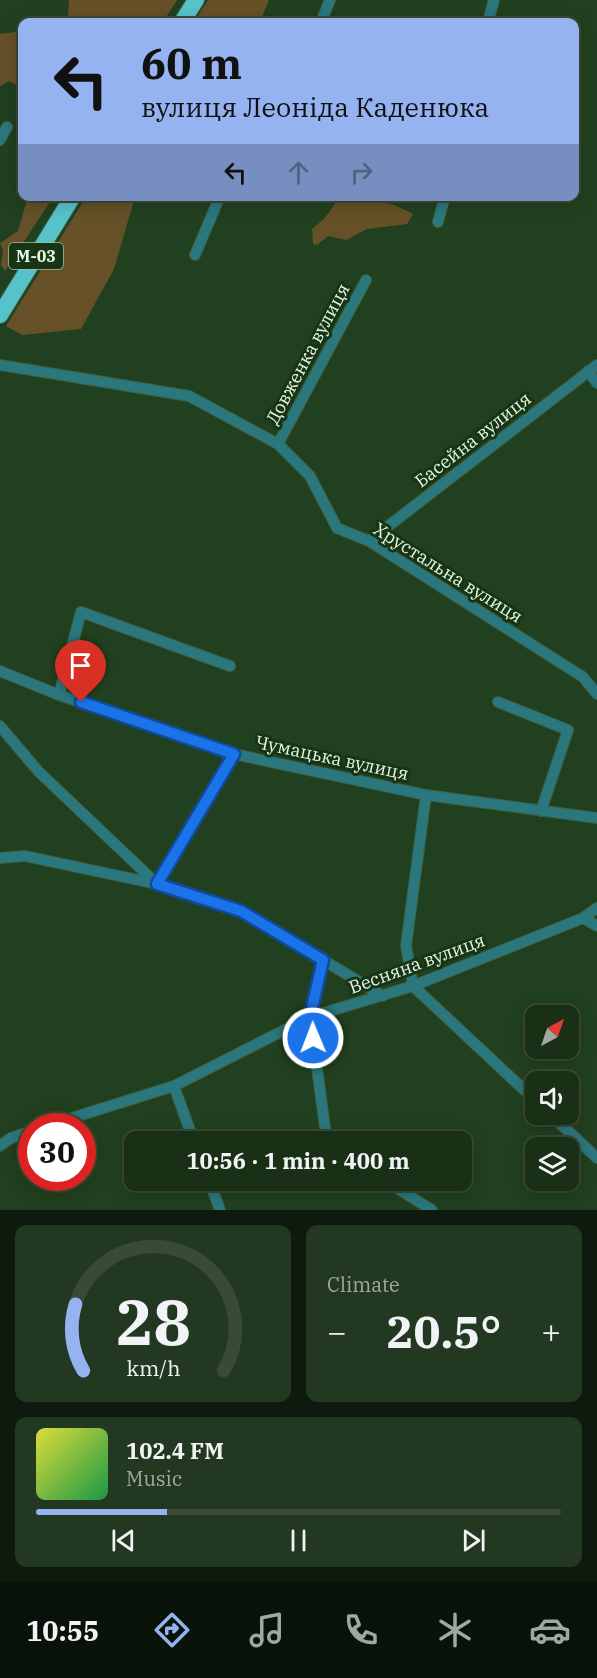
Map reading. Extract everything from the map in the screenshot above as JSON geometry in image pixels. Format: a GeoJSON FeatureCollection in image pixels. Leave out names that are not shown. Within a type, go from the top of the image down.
{"type":"FeatureCollection","features":[{"type":"Feature","properties":{"kind":"highway"},"geometry":{"type":"LineString","coordinates":[[185,18],[196,0]]}},
{"type":"Feature","properties":{"kind":"highway","name":"М-03"},"geometry":{"type":"LineString","coordinates":[[0,315],[70,201]]}},
{"type":"Feature","properties":{"kind":"street"},"geometry":{"type":"LineString","coordinates":[[323,18],[330,0]]}},
{"type":"Feature","properties":{"kind":"street"},"geometry":{"type":"LineString","coordinates":[[489,18],[494,0]]}},
{"type":"Feature","properties":{"kind":"street"},"geometry":{"type":"LineString","coordinates":[[0,140],[7,127]]}},
{"type":"Feature","properties":{"kind":"street"},"geometry":{"type":"LineString","coordinates":[[195,255],[218,201]]}},
{"type":"Feature","properties":{"kind":"street"},"geometry":{"type":"LineString","coordinates":[[438,222],[444,201]]}},
{"type":"Feature","properties":{"kind":"street","name":"Довженка вулиця"},"geometry":{"type":"LineString","coordinates":[[278,444],[366,280]]}},
{"type":"Feature","properties":{"kind":"street","name":"Хрустальна вулиця"},"geometry":{"type":"LineString","coordinates":[[0,365],[189,396],[278,444],[310,477],[337,528],[369,541],[583,677],[597,694]]}},
{"type":"Feature","properties":{"kind":"street"},"geometry":{"type":"LineString","coordinates":[[593,368],[597,383]]}},
{"type":"Feature","properties":{"kind":"street","name":"Басейна вулиця"},"geometry":{"type":"LineString","coordinates":[[369,541],[593,368]]}},
{"type":"Feature","properties":{"kind":"street"},"geometry":{"type":"LineString","coordinates":[[59,695],[81,612],[230,666]]}},
{"type":"Feature","properties":{"kind":"street","name":"Чумацька вулиця"},"geometry":{"type":"LineString","coordinates":[[0,671],[59,695],[234,754],[426,795],[597,818]]}},
{"type":"Feature","properties":{"kind":"street"},"geometry":{"type":"LineString","coordinates":[[498,702],[568,730],[541,810]]}},
{"type":"Feature","properties":{"kind":"street"},"geometry":{"type":"LineString","coordinates":[[0,726],[38,771],[157,884]]}},
{"type":"Feature","properties":{"kind":"street"},"geometry":{"type":"LineString","coordinates":[[157,884],[234,754]]}},
{"type":"Feature","properties":{"kind":"street"},"geometry":{"type":"LineString","coordinates":[[426,795],[406,946],[413,986],[525,1091]]}},
{"type":"Feature","properties":{"kind":"street"},"geometry":{"type":"LineString","coordinates":[[0,858],[26,856],[157,884],[241,911],[382,996]]}},
{"type":"Feature","properties":{"kind":"street","name":"Весняна вулиця"},"geometry":{"type":"LineString","coordinates":[[88,1113],[174,1086],[310,1017],[413,986],[583,918],[597,908]]}},
{"type":"Feature","properties":{"kind":"street"},"geometry":{"type":"LineString","coordinates":[[583,918],[597,926]]}},
{"type":"Feature","properties":{"kind":"street"},"geometry":{"type":"LineString","coordinates":[[323,960],[310,1017],[326,1131]]}},
{"type":"Feature","properties":{"kind":"street"},"geometry":{"type":"LineString","coordinates":[[174,1086],[190,1131]]}},
{"type":"Feature","properties":{"kind":"street"},"geometry":{"type":"LineString","coordinates":[[564,1125],[592,1146],[597,1158]]}},
{"type":"Feature","properties":{"kind":"street"},"geometry":{"type":"LineString","coordinates":[[0,1146],[18,1136]]}},
{"type":"Feature","properties":{"kind":"street"},"geometry":{"type":"LineString","coordinates":[[213,1191],[220,1210]]}},
{"type":"Feature","properties":{"kind":"street"},"geometry":{"type":"LineString","coordinates":[[402,1191],[432,1210]]}},
{"type":"Feature","properties":{"kind":"shaded area"},"geometry":{"type":"Polygon","coordinates":[[[69,0],[177,0],[166,18],[64,18],[68,16],[69,0]]]}},
{"type":"Feature","properties":{"kind":"shaded area"},"geometry":{"type":"Polygon","coordinates":[[[208,0],[269,0],[262,18],[197,18],[208,0]]]}},
{"type":"Feature","properties":{"kind":"shaded area"},"geometry":{"type":"Polygon","coordinates":[[[18,30],[18,86],[9,81],[0,86],[0,34],[18,30]]]}},
{"type":"Feature","properties":{"kind":"shaded area"},"geometry":{"type":"Polygon","coordinates":[[[27,201],[50,201],[5,271],[1,265],[3,251],[0,243],[18,231],[27,201]]]}},
{"type":"Feature","properties":{"kind":"shaded area"},"geometry":{"type":"Polygon","coordinates":[[[84,201],[134,201],[114,269],[81,329],[22,335],[6,326],[84,201]]]}},
{"type":"Feature","properties":{"kind":"shaded area"},"geometry":{"type":"Polygon","coordinates":[[[337,201],[378,201],[413,214],[407,224],[367,229],[346,240],[328,236],[317,245],[313,244],[312,229],[324,219],[337,201]]]}},
{"type":"Feature","properties":{"kind":"route"},"geometry":{"type":"LineString","coordinates":[[81,702],[234,754],[157,884],[241,911],[323,960],[310,1017],[313,1038]]}}]}
